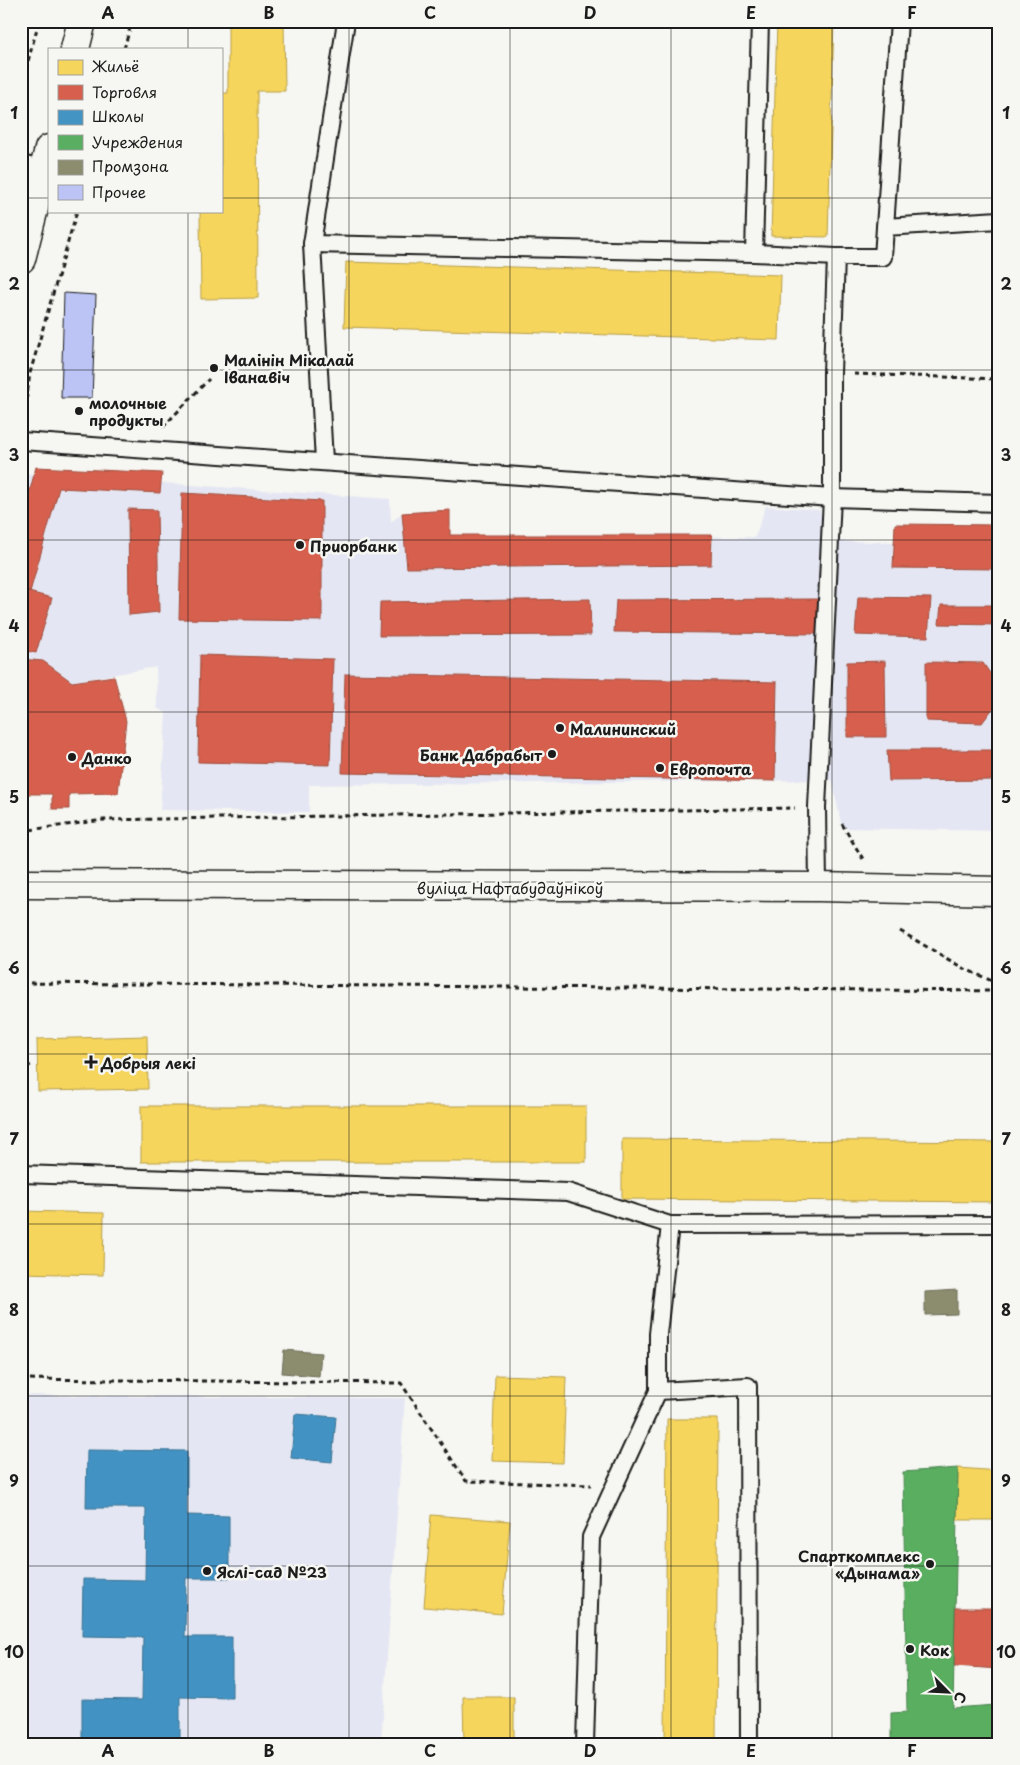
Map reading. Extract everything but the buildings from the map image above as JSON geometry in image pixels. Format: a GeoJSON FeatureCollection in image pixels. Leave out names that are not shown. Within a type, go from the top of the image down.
{"type":"FeatureCollection","features":[{"type":"Feature","properties":{"kind":"main road"},"geometry":{"type":"LineString","coordinates":[[75,48],[82,21]]}},
{"type":"Feature","properties":{"kind":"main road"},"geometry":{"type":"LineString","coordinates":[[21,259],[38,160]]}},
{"type":"Feature","properties":{"kind":"main road","name":"вуліца Нафтабудаўнікоў"},"geometry":{"type":"LineString","coordinates":[[21,884],[818,887],[999,891]]}},
{"type":"Feature","properties":{"kind":"lane"},"geometry":{"type":"LineString","coordinates":[[324,461],[312,244],[346,21]]}},
{"type":"Feature","properties":{"kind":"lane"},"geometry":{"type":"LineString","coordinates":[[754,253],[760,21]]}},
{"type":"Feature","properties":{"kind":"lane"},"geometry":{"type":"LineString","coordinates":[[312,244],[754,253],[836,258],[883,257],[899,21]]}},
{"type":"Feature","properties":{"kind":"lane"},"geometry":{"type":"LineString","coordinates":[[885,227],[999,220]]}},
{"type":"Feature","properties":{"kind":"lane"},"geometry":{"type":"LineString","coordinates":[[818,887],[817,807],[832,498],[832,373],[836,258]]}},
{"type":"Feature","properties":{"kind":"lane"},"geometry":{"type":"LineString","coordinates":[[21,441],[832,498],[999,503]]}},
{"type":"Feature","properties":{"kind":"lane"},"geometry":{"type":"LineString","coordinates":[[21,1174],[568,1192],[670,1226],[999,1224]]}},
{"type":"Feature","properties":{"kind":"lane"},"geometry":{"type":"LineString","coordinates":[[585,1744],[591,1537],[658,1391],[658,1334],[670,1226]]}},
{"type":"Feature","properties":{"kind":"lane"},"geometry":{"type":"LineString","coordinates":[[658,1391],[748,1386],[749,1744]]}},
{"type":"Feature","properties":{"kind":"path"},"geometry":{"type":"LineString","coordinates":[[21,87],[39,21]]}},
{"type":"Feature","properties":{"kind":"path"},"geometry":{"type":"LineString","coordinates":[[124,48],[132,21]]}},
{"type":"Feature","properties":{"kind":"path"},"geometry":{"type":"LineString","coordinates":[[23,423],[30,372],[77,212]]}},
{"type":"Feature","properties":{"kind":"path"},"geometry":{"type":"LineString","coordinates":[[832,373],[999,379]]}},
{"type":"Feature","properties":{"kind":"path"},"geometry":{"type":"LineString","coordinates":[[142,449],[209,379]]}},
{"type":"Feature","properties":{"kind":"path"},"geometry":{"type":"LineString","coordinates":[[21,396],[27,397]]}},
{"type":"Feature","properties":{"kind":"path"},"geometry":{"type":"LineString","coordinates":[[21,831],[104,820],[817,807],[832,808],[866,864]]}},
{"type":"Feature","properties":{"kind":"path"},"geometry":{"type":"LineString","coordinates":[[900,931],[964,968],[999,984]]}},
{"type":"Feature","properties":{"kind":"path"},"geometry":{"type":"LineString","coordinates":[[21,983],[999,991]]}},
{"type":"Feature","properties":{"kind":"path"},"geometry":{"type":"LineString","coordinates":[[21,1048],[30,1066]]}},
{"type":"Feature","properties":{"kind":"path"},"geometry":{"type":"LineString","coordinates":[[21,1379],[400,1383],[466,1481],[615,1485]]}},
{"type":"Feature","properties":{"kind":"shaded area"},"geometry":{"type":"Polygon","coordinates":[[[21,473],[390,499],[391,522],[402,513],[450,510],[451,535],[755,537],[766,506],[820,510],[825,541],[999,544],[999,831],[842,828],[832,780],[309,785],[309,812],[160,810],[166,713],[157,708],[156,667],[72,682],[43,661],[21,659],[21,473]]]}},
{"type":"Feature","properties":{"kind":"shaded area","name":"Яслі-сад №23"},"geometry":{"type":"Polygon","coordinates":[[[21,1395],[405,1398],[381,1744],[21,1744],[21,1395]]]}},
{"type":"Feature","properties":{"kind":"place","name":"Малінін Мікалай Іванавіч"},"geometry":{"type":"Point","coordinates":[214,368]}},
{"type":"Feature","properties":{"kind":"place","name":"молочные продукты"},"geometry":{"type":"Point","coordinates":[79,411]}},
{"type":"Feature","properties":{"kind":"place","name":"Приорбанк"},"geometry":{"type":"Point","coordinates":[300,545]}},
{"type":"Feature","properties":{"kind":"place","name":"Малининский"},"geometry":{"type":"Point","coordinates":[560,728]}},
{"type":"Feature","properties":{"kind":"place","name":"Банк Дабрабыт"},"geometry":{"type":"Point","coordinates":[552,754]}},
{"type":"Feature","properties":{"kind":"place","name":"Данко"},"geometry":{"type":"Point","coordinates":[72,757]}},
{"type":"Feature","properties":{"kind":"place","name":"Европочта"},"geometry":{"type":"Point","coordinates":[660,768]}},
{"type":"Feature","properties":{"kind":"place","name":"Добрыя лекі"},"geometry":{"type":"Point","coordinates":[91,1062]}},
{"type":"Feature","properties":{"kind":"place","name":"Спарткомплекс «Дынама»"},"geometry":{"type":"Point","coordinates":[930,1564]}},
{"type":"Feature","properties":{"kind":"place","name":"Яслі-сад №23"},"geometry":{"type":"Point","coordinates":[207,1571]}},
{"type":"Feature","properties":{"kind":"place","name":"Кок"},"geometry":{"type":"Point","coordinates":[910,1649]}}]}
